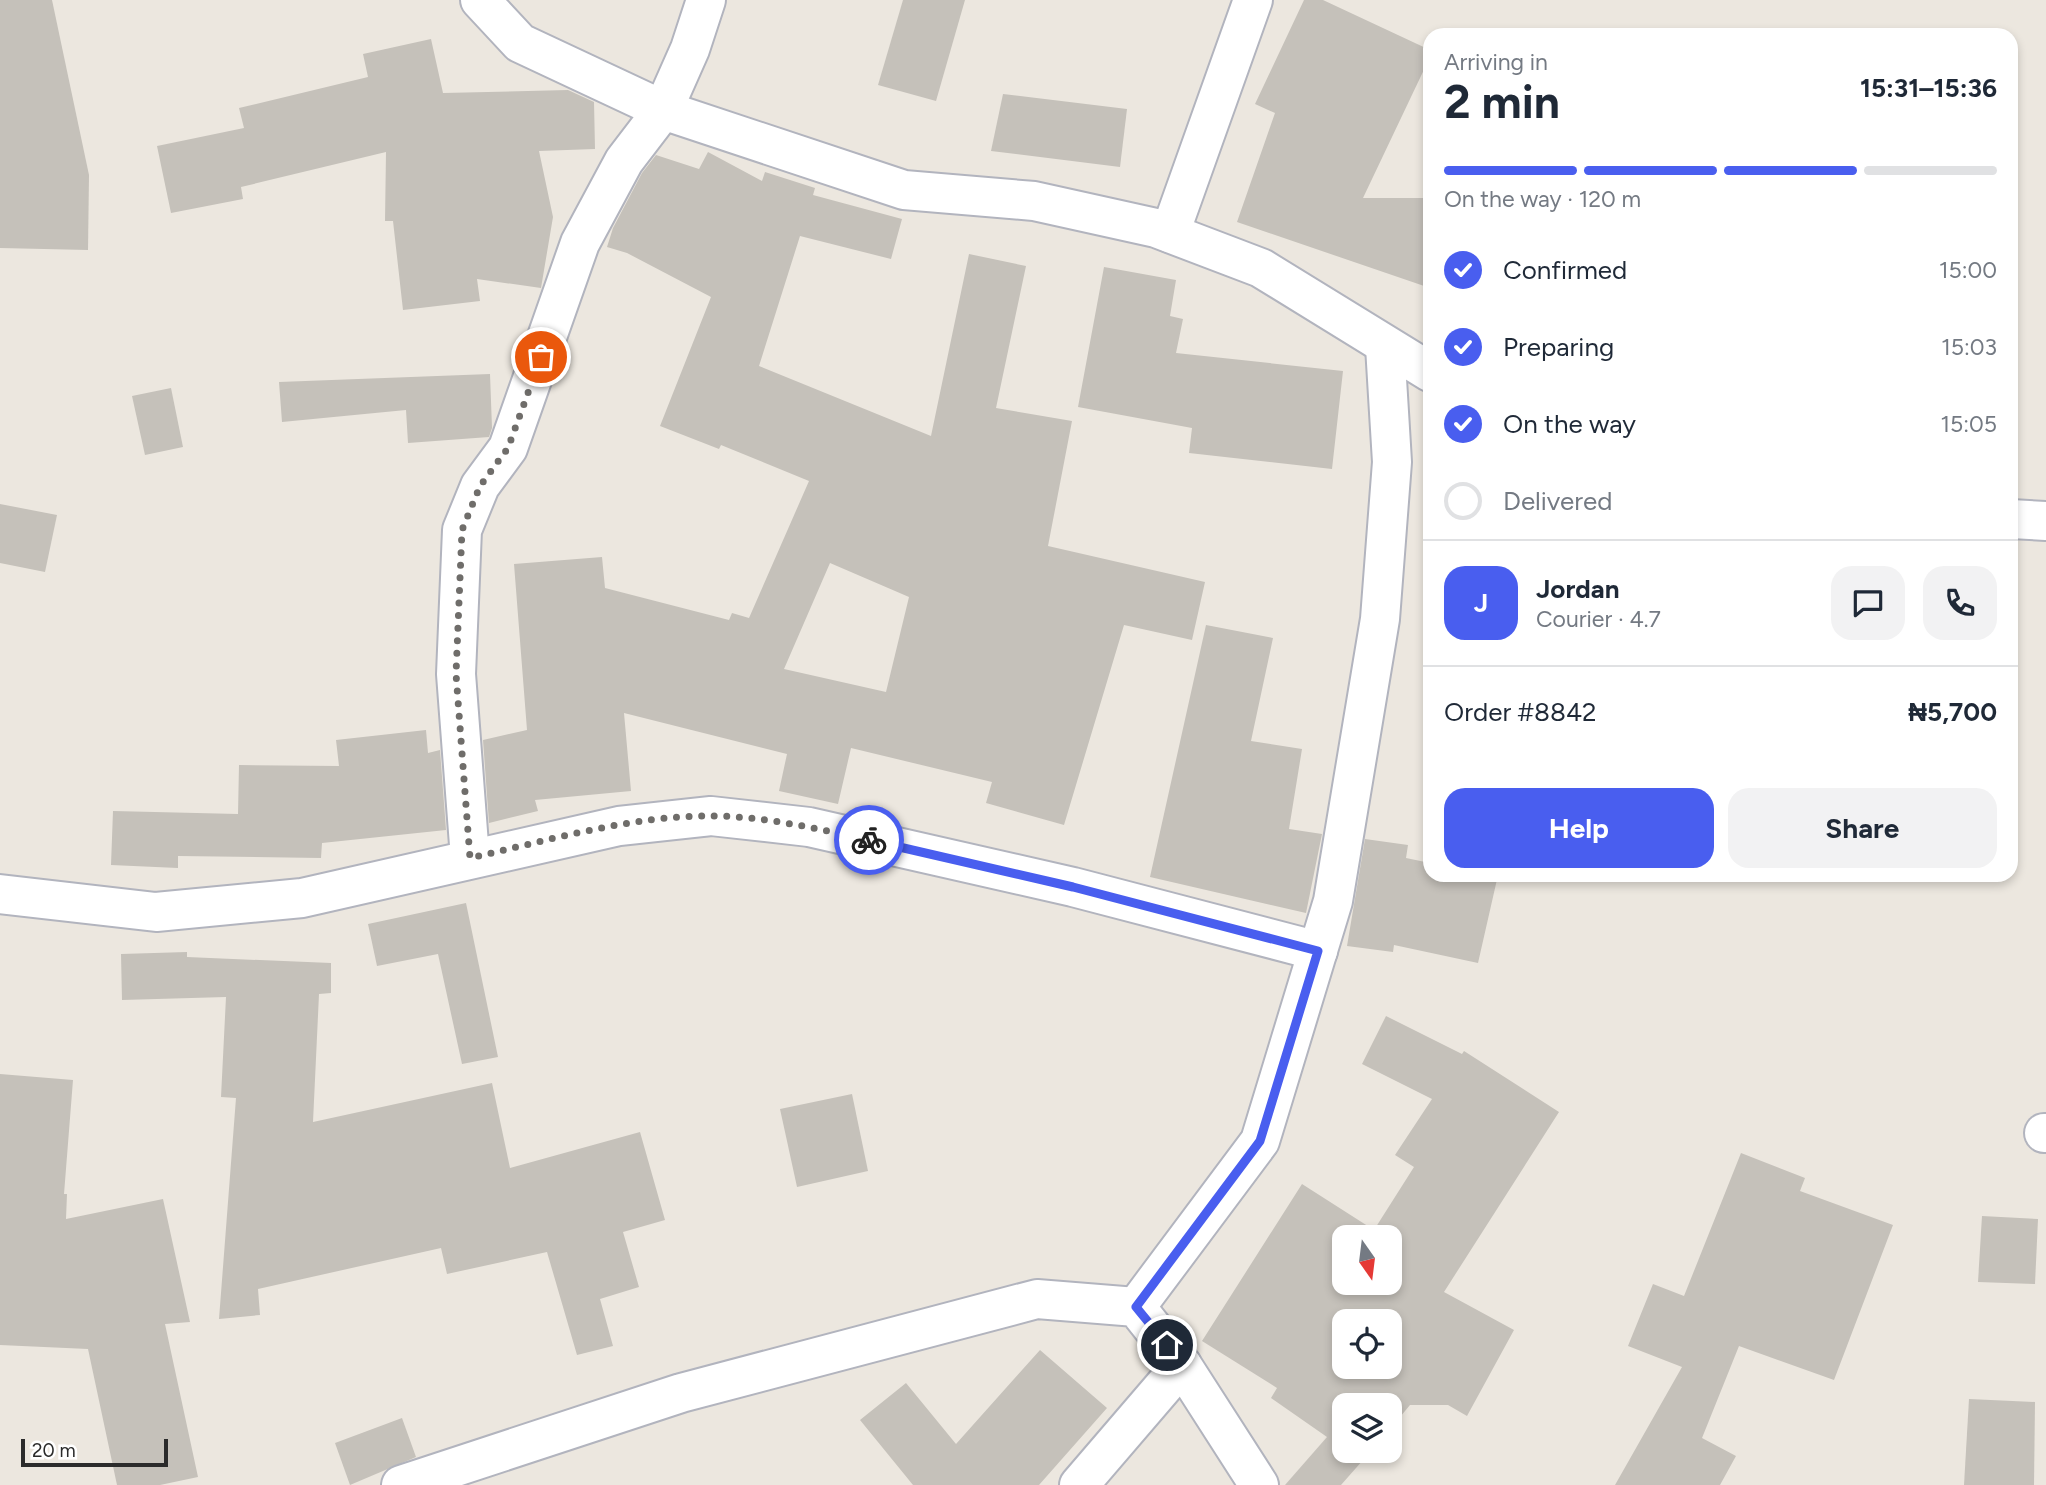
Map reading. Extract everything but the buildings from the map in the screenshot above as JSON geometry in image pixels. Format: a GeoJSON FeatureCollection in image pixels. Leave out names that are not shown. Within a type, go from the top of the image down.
{"type":"FeatureCollection","features":[{"type":"Feature","properties":{"kind":"street"},"geometry":{"type":"LineString","coordinates":[[480,0],[520,43],[663,110],[904,190],[1034,201],[1170,233],[1261,268],[1423,368]]}},
{"type":"Feature","properties":{"kind":"street"},"geometry":{"type":"LineString","coordinates":[[470,858],[456,674],[462,530],[480,486],[508,448],[580,243],[624,161],[663,110],[690,49],[706,0]]}},
{"type":"Feature","properties":{"kind":"street"},"geometry":{"type":"LineString","coordinates":[[1170,233],[1253,0]]}},
{"type":"Feature","properties":{"kind":"street"},"geometry":{"type":"LineString","coordinates":[[1136,1307],[1260,1141],[1333,901],[1380,619],[1392,462],[1385,346]]}},
{"type":"Feature","properties":{"kind":"street"},"geometry":{"type":"LineString","coordinates":[[2018,519],[2046,521]]}},
{"type":"Feature","properties":{"kind":"street"},"geometry":{"type":"LineString","coordinates":[[0,894],[156,912],[302,898],[619,825],[711,816],[809,827],[1073,887],[1318,951]]}},
{"type":"Feature","properties":{"kind":"street"},"geometry":{"type":"LineString","coordinates":[[401,1485],[681,1393],[1037,1299],[1136,1307],[1182,1364],[1259,1485]]}},
{"type":"Feature","properties":{"kind":"street"},"geometry":{"type":"LineString","coordinates":[[1079,1485],[1182,1364]]}},
{"type":"Feature","properties":{"kind":"way so far"},"geometry":{"type":"LineString","coordinates":[[541,357],[508,448],[480,486],[462,530],[456,674],[470,858],[619,825],[711,816],[809,827],[869,840]]}},
{"type":"Feature","properties":{"kind":"route"},"geometry":{"type":"LineString","coordinates":[[869,840],[1073,887],[1318,951],[1260,1141],[1136,1307],[1167,1345]]}}]}
